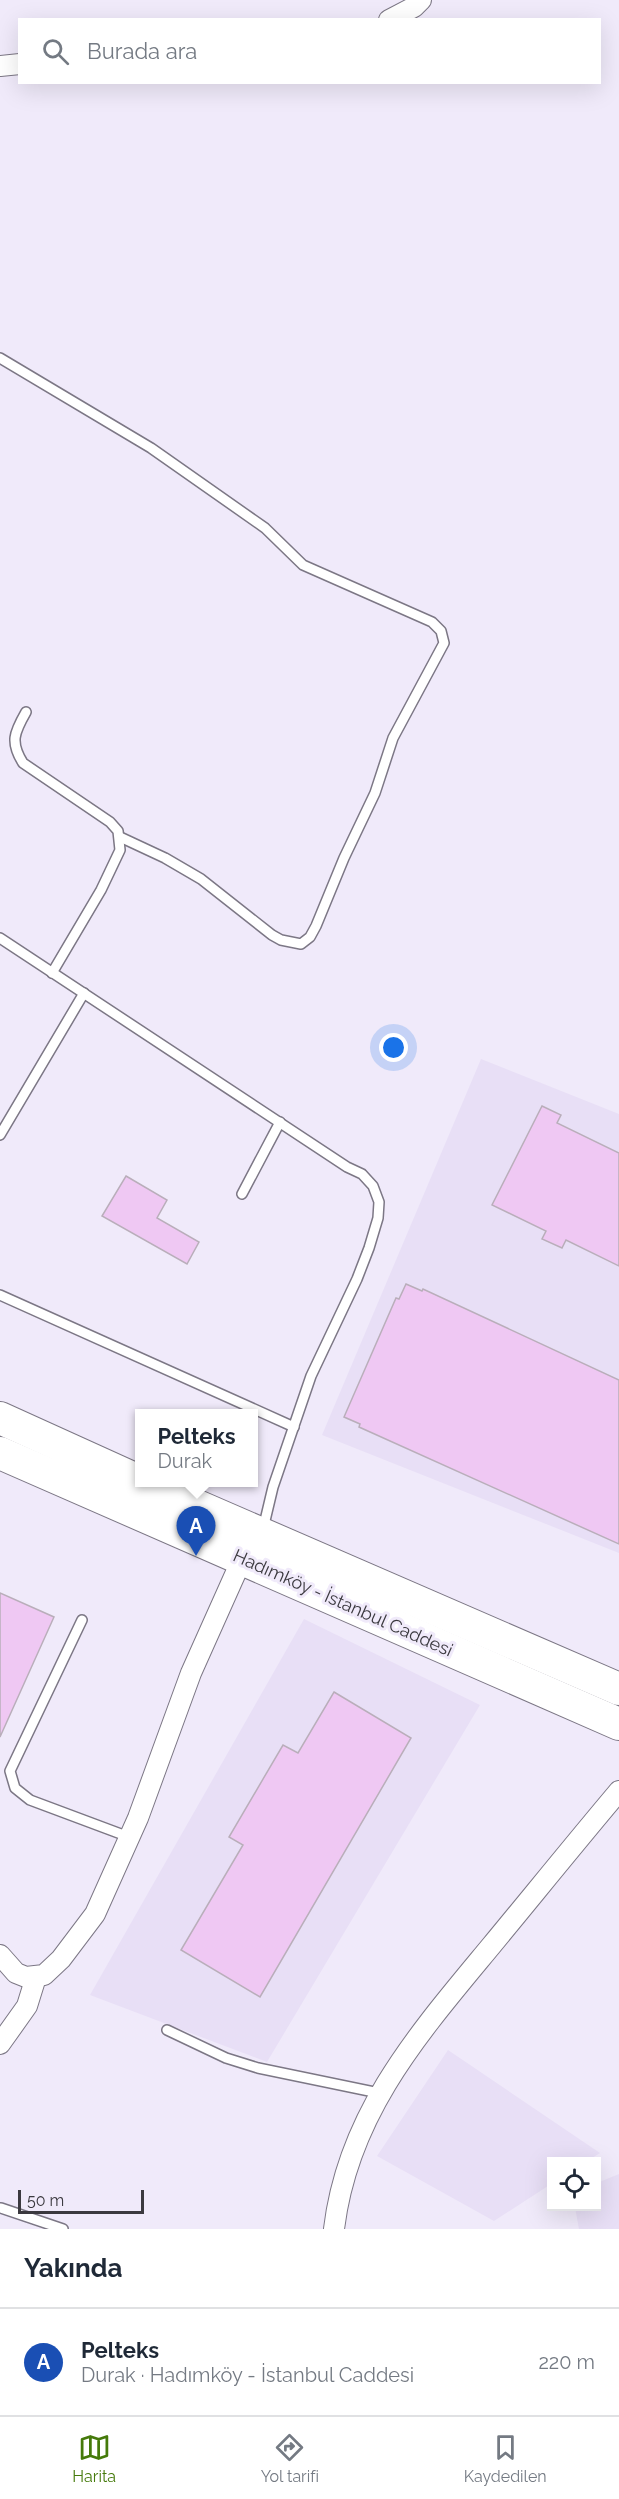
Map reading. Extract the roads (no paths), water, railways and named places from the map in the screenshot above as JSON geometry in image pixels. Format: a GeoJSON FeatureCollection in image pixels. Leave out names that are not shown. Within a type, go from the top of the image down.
{"type":"FeatureCollection","features":[{"type":"Feature","properties":{"kind":"main road","name":"Hadımköy - İstanbul Caddesi"},"geometry":{"type":"LineString","coordinates":[[0,1418],[135,1479]]}},
{"type":"Feature","properties":{"kind":"main road","name":"Hadımköy - İstanbul Caddesi"},"geometry":{"type":"LineString","coordinates":[[0,1453],[619,1724]]}},
{"type":"Feature","properties":{"kind":"main road","name":"Hadımköy - İstanbul Caddesi"},"geometry":{"type":"LineString","coordinates":[[153,1487],[619,1689]]}},
{"type":"Feature","properties":{"kind":"street"},"geometry":{"type":"LineString","coordinates":[[393,18],[414,7],[421,0]]}},
{"type":"Feature","properties":{"kind":"street"},"geometry":{"type":"LineString","coordinates":[[0,66],[18,64]]}},
{"type":"Feature","properties":{"kind":"street"},"geometry":{"type":"LineString","coordinates":[[0,1954],[16,1973],[26,1977],[36,1977],[48,1972],[61,1959],[95,1914],[129,1837],[191,1673],[242,1559]]}},
{"type":"Feature","properties":{"kind":"street"},"geometry":{"type":"LineString","coordinates":[[331,2227],[337,2199],[361,2128],[379,2093],[420,2032],[619,1791]]}},
{"type":"Feature","properties":{"kind":"street"},"geometry":{"type":"LineString","coordinates":[[0,2044],[27,2006],[36,1977]]}},
{"type":"Feature","properties":{"kind":"lane"},"geometry":{"type":"LineString","coordinates":[[0,358],[151,448],[265,528],[303,565],[432,622],[441,631],[444,643],[393,738],[375,793],[344,858],[322,914],[310,937],[301,944],[281,940],[272,935],[201,879],[165,858],[120,837],[110,822],[23,763],[16,751],[14,741],[18,726],[26,712]]}},
{"type":"Feature","properties":{"kind":"lane"},"geometry":{"type":"LineString","coordinates":[[52,973],[101,890],[120,850],[120,837]]}},
{"type":"Feature","properties":{"kind":"lane"},"geometry":{"type":"LineString","coordinates":[[0,938],[347,1167],[362,1174],[373,1186],[379,1202],[378,1218],[369,1248],[310,1376],[273,1487],[261,1534]]}},
{"type":"Feature","properties":{"kind":"lane"},"geometry":{"type":"LineString","coordinates":[[0,1135],[84,993]]}},
{"type":"Feature","properties":{"kind":"lane"},"geometry":{"type":"LineString","coordinates":[[242,1194],[280,1122]]}},
{"type":"Feature","properties":{"kind":"lane"},"geometry":{"type":"LineString","coordinates":[[0,1295],[254,1409]]}},
{"type":"Feature","properties":{"kind":"lane"},"geometry":{"type":"LineString","coordinates":[[258,1411],[294,1427]]}},
{"type":"Feature","properties":{"kind":"lane"},"geometry":{"type":"LineString","coordinates":[[82,1620],[10,1771],[15,1788],[30,1800],[129,1837]]}},
{"type":"Feature","properties":{"kind":"lane"},"geometry":{"type":"LineString","coordinates":[[167,2030],[226,2058],[258,2068],[379,2093]]}},
{"type":"Feature","properties":{"kind":"lane"},"geometry":{"type":"LineString","coordinates":[[1,2208],[63,2229]]}},
{"type":"Feature","properties":{"kind":"place","name":"Pelteks"},"geometry":{"type":"Point","coordinates":[196,1556]}}]}
